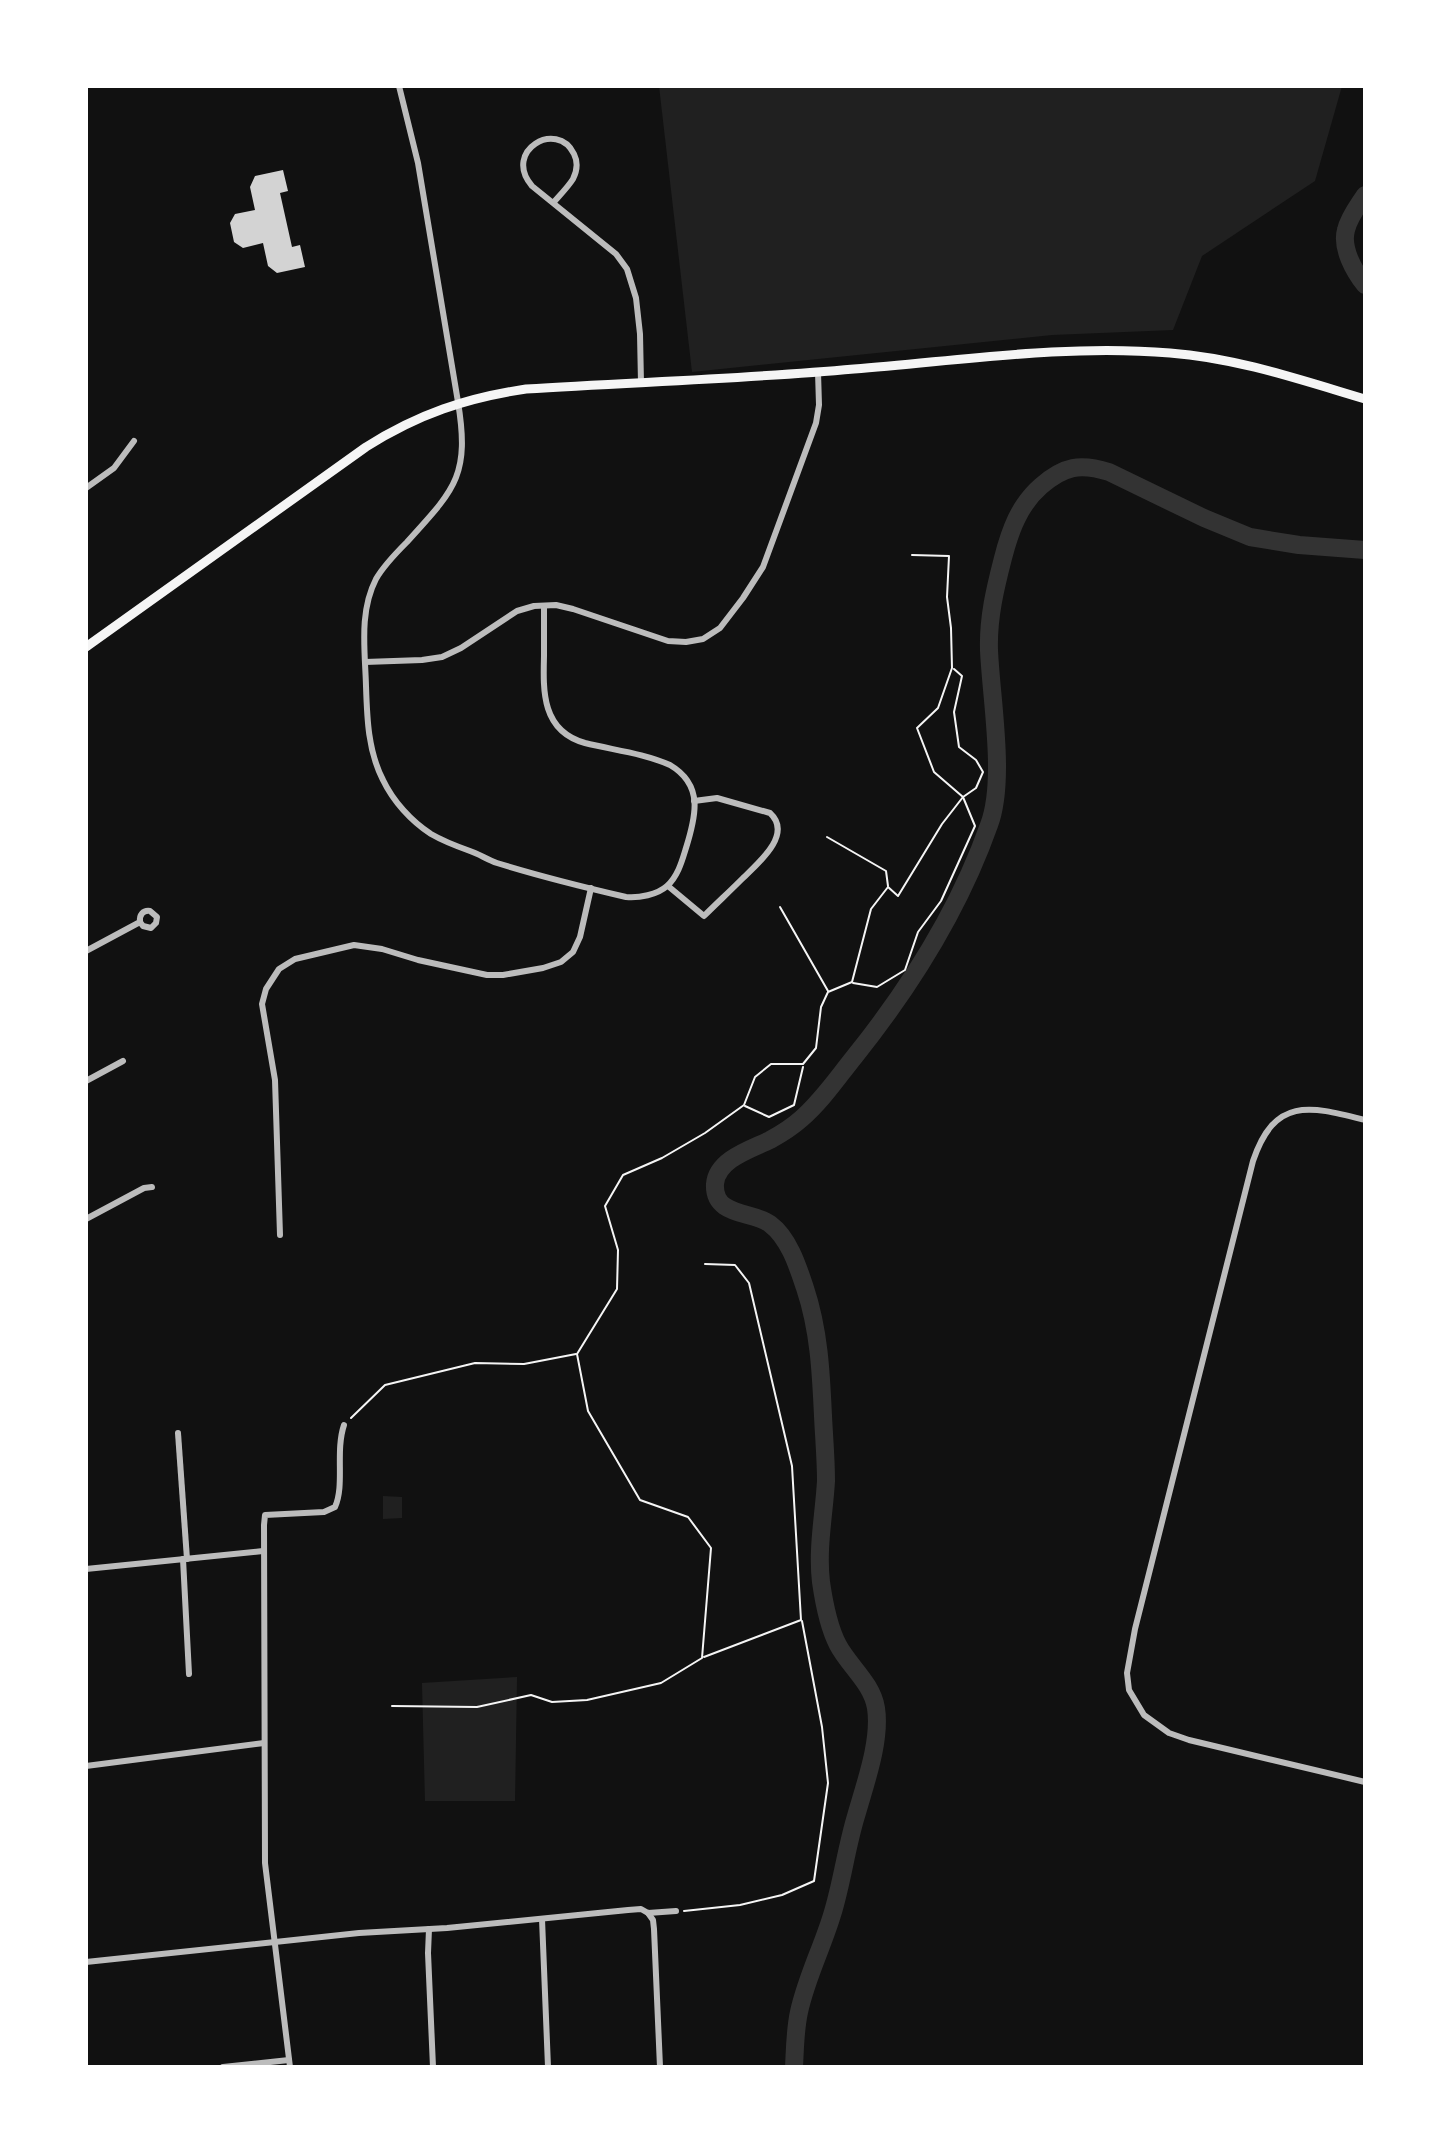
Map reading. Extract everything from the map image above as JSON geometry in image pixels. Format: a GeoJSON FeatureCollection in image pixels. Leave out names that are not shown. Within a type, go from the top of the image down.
{"type":"FeatureCollection","features":[{"type":"Feature","properties":{"kind":"main road"},"geometry":{"type":"LineString","coordinates":[[86,647],[396,428],[458,402],[494,394],[526,389],[818,372],[1112,350],[1171,353],[1227,361],[1365,399]]}},
{"type":"Feature","properties":{"kind":"street"},"geometry":{"type":"LineString","coordinates":[[399,86],[418,163],[463,449],[457,477],[450,490],[378,576],[366,606],[368,722],[374,758],[389,791],[412,819],[442,840],[494,862],[591,888],[634,898],[652,894],[668,886],[682,862],[694,823],[690,784],[670,765],[580,742],[564,733],[553,721],[543,688],[544,606]]}},
{"type":"Feature","properties":{"kind":"street"},"geometry":{"type":"LineString","coordinates":[[553,203],[573,179],[576,163],[566,144],[549,139],[529,149],[524,157],[524,175],[529,183],[553,203],[616,254],[627,269],[636,298],[641,383]]}},
{"type":"Feature","properties":{"kind":"street"},"geometry":{"type":"LineString","coordinates":[[365,662],[442,657],[517,611],[527,607],[556,605],[660,639],[676,642],[703,639],[720,628],[743,598],[768,556],[816,423],[818,372]]}},
{"type":"Feature","properties":{"kind":"street"},"geometry":{"type":"LineString","coordinates":[[86,488],[114,468],[134,441]]}},
{"type":"Feature","properties":{"kind":"street"},"geometry":{"type":"LineString","coordinates":[[668,886],[704,916],[766,856],[775,840],[777,824],[770,813],[717,798],[694,801]]}},
{"type":"Feature","properties":{"kind":"street"},"geometry":{"type":"LineString","coordinates":[[280,1235],[275,1080],[262,1004],[266,989],[279,969],[295,959],[354,945],[487,975],[543,968],[561,962],[573,952],[580,937],[591,888]]}},
{"type":"Feature","properties":{"kind":"street"},"geometry":{"type":"LineString","coordinates":[[86,951],[140,922]]}},
{"type":"Feature","properties":{"kind":"street"},"geometry":{"type":"LineString","coordinates":[[86,1081],[123,1061]]}},
{"type":"Feature","properties":{"kind":"street"},"geometry":{"type":"LineString","coordinates":[[1365,1120],[1318,1109],[1295,1111],[1283,1116],[1259,1142],[1150,1570],[1127,1673],[1129,1690],[1144,1715],[1169,1733],[1365,1782]]}},
{"type":"Feature","properties":{"kind":"street"},"geometry":{"type":"LineString","coordinates":[[86,1219],[144,1188],[152,1187]]}},
{"type":"Feature","properties":{"kind":"street"},"geometry":{"type":"LineString","coordinates":[[223,2067],[290,2064],[265,1863],[265,1515],[324,1512],[335,1507],[339,1498],[339,1442],[344,1425]]}},
{"type":"Feature","properties":{"kind":"street"},"geometry":{"type":"LineString","coordinates":[[178,1433],[189,1674]]}},
{"type":"Feature","properties":{"kind":"street"},"geometry":{"type":"LineString","coordinates":[[86,1569],[263,1551]]}},
{"type":"Feature","properties":{"kind":"street"},"geometry":{"type":"LineString","coordinates":[[86,1766],[264,1743]]}},
{"type":"Feature","properties":{"kind":"street"},"geometry":{"type":"LineString","coordinates":[[86,1962],[359,1933],[641,1909],[653,1920],[660,2067]]}},
{"type":"Feature","properties":{"kind":"street"},"geometry":{"type":"LineString","coordinates":[[648,1913],[676,1911]]}},
{"type":"Feature","properties":{"kind":"street"},"geometry":{"type":"LineString","coordinates":[[542,1919],[548,2067]]}},
{"type":"Feature","properties":{"kind":"street"},"geometry":{"type":"LineString","coordinates":[[429,1929],[433,2067]]}},
{"type":"Feature","properties":{"kind":"path"},"geometry":{"type":"LineString","coordinates":[[744,1105],[769,1117],[794,1105],[803,1064],[816,1048],[821,1007],[828,992],[852,982],[877,987],[905,970],[918,932],[941,901],[975,826],[963,797],[934,772],[917,728],[938,708],[952,668],[947,597],[949,556],[912,555]]}},
{"type":"Feature","properties":{"kind":"path"},"geometry":{"type":"LineString","coordinates":[[827,837],[886,871],[888,887],[898,896],[942,824],[963,797],[976,788],[983,772],[976,760],[959,747],[954,712],[962,676],[952,668]]}},
{"type":"Feature","properties":{"kind":"path"},"geometry":{"type":"LineString","coordinates":[[852,982],[871,909],[888,887]]}},
{"type":"Feature","properties":{"kind":"path"},"geometry":{"type":"LineString","coordinates":[[780,907],[828,992]]}},
{"type":"Feature","properties":{"kind":"path"},"geometry":{"type":"LineString","coordinates":[[702,1658],[711,1548],[688,1517],[640,1500],[588,1411],[577,1354],[617,1289],[618,1250],[605,1206],[623,1175],[673,1152],[744,1105],[755,1077],[771,1064],[803,1064]]}},
{"type":"Feature","properties":{"kind":"path"},"geometry":{"type":"LineString","coordinates":[[676,1911],[740,1905],[782,1895],[814,1881],[828,1783],[822,1727],[801,1620],[792,1466],[749,1283],[735,1265],[705,1264]]}},
{"type":"Feature","properties":{"kind":"path"},"geometry":{"type":"LineString","coordinates":[[344,1425],[385,1385],[475,1363],[524,1364],[577,1354]]}},
{"type":"Feature","properties":{"kind":"path"},"geometry":{"type":"LineString","coordinates":[[392,1706],[477,1707],[531,1695],[552,1702],[587,1700],[661,1683],[702,1658],[801,1620]]}},
{"type":"Feature","properties":{"kind":"shaded area"},"geometry":{"type":"Polygon","coordinates":[[[659,86],[1342,86],[1315,181],[1202,256],[1173,330],[1052,335],[692,372],[659,86]]]}},
{"type":"Feature","properties":{"kind":"shaded area"},"geometry":{"type":"Polygon","coordinates":[[[383,1496],[402,1497],[402,1518],[383,1519],[383,1496]]]}},
{"type":"Feature","properties":{"kind":"shaded area"},"geometry":{"type":"Polygon","coordinates":[[[517,1677],[515,1801],[425,1801],[422,1683],[517,1677]]]}},
{"type":"Feature","properties":{"kind":"building"},"geometry":{"type":"Polygon","coordinates":[[[283,170],[288,191],[280,193],[292,247],[300,245],[305,267],[277,273],[268,266],[263,243],[243,248],[234,242],[230,223],[235,214],[255,210],[250,187],[255,176],[283,170]]]}},
{"type":"Feature","properties":{"kind":"waterway"},"geometry":{"type":"LineString","coordinates":[[1365,195],[1349,221],[1345,237],[1350,259],[1365,285]]}},
{"type":"Feature","properties":{"kind":"waterway"},"geometry":{"type":"LineString","coordinates":[[794,2067],[802,2000],[839,1891],[871,1762],[876,1708],[870,1691],[835,1638],[822,1590],[820,1557],[825,1456],[818,1351],[810,1304],[788,1245],[770,1224],[735,1212],[720,1202],[716,1195],[717,1175],[736,1156],[794,1125],[823,1097],[914,975],[963,887],[994,807],[997,763],[989,650],[995,592],[1012,528],[1027,501],[1041,486],[1065,470],[1081,467],[1099,469],[1250,537],[1299,545],[1365,550]]}}]}
